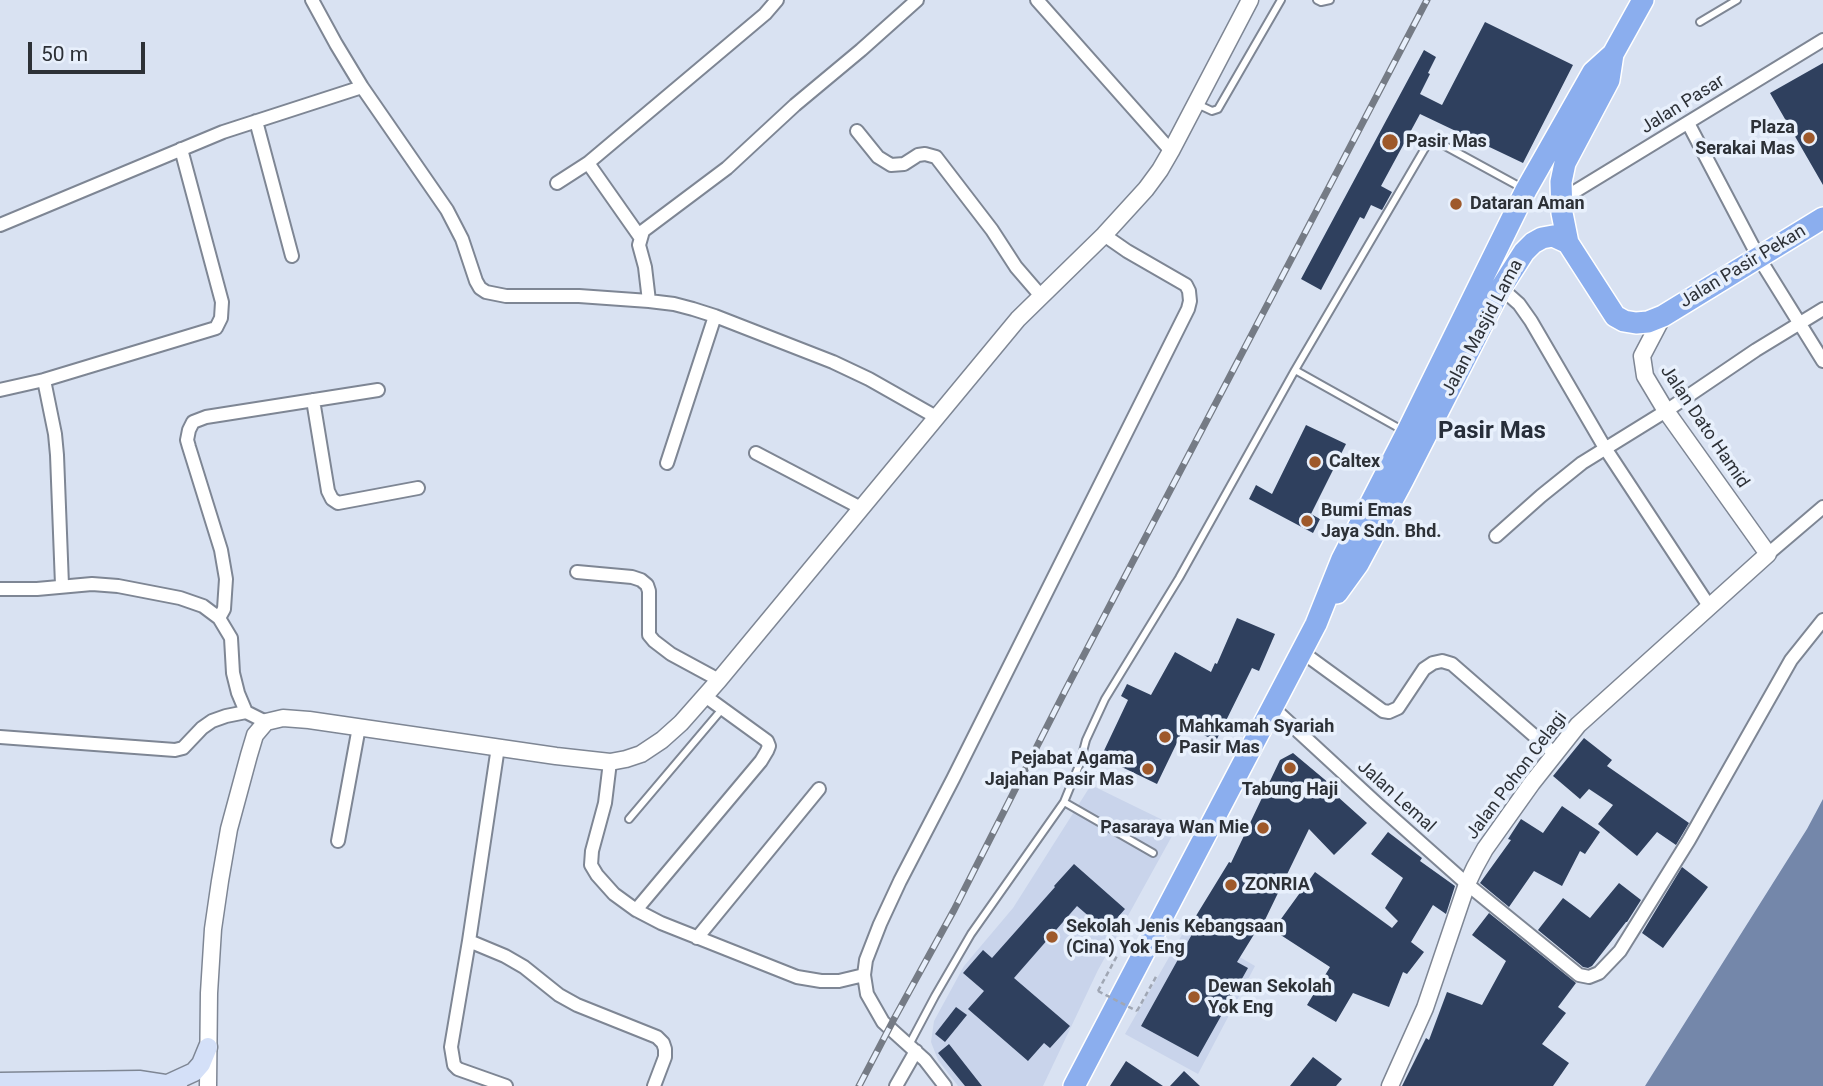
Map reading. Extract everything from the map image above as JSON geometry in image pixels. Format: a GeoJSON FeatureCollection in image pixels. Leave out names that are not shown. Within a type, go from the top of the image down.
{"type":"FeatureCollection","features":[{"type":"Feature","properties":{"kind":"highway","name":"Jalan Masjid Lama"},"geometry":{"type":"LineString","coordinates":[[1366,532],[1407,432],[1526,190],[1593,72],[1613,54],[1643,0]]}},
{"type":"Feature","properties":{"kind":"highway","name":"Jalan Masjid Lama"},"geometry":{"type":"LineString","coordinates":[[1569,243],[1564,226],[1561,182],[1565,163],[1609,80],[1613,54]]}},
{"type":"Feature","properties":{"kind":"highway","name":"Jalan Pasir Pekan"},"geometry":{"type":"LineString","coordinates":[[1663,316],[1823,218]]}},
{"type":"Feature","properties":{"kind":"highway","name":"Jalan Masjid Lama"},"geometry":{"type":"LineString","coordinates":[[1074,1086],[1302,652],[1342,559],[1366,532],[1501,288],[1524,252],[1534,243],[1553,236],[1569,243]]}},
{"type":"Feature","properties":{"kind":"highway"},"geometry":{"type":"LineString","coordinates":[[1569,243],[1615,316],[1636,323],[1663,316]]}},
{"type":"Feature","properties":{"kind":"main road"},"geometry":{"type":"LineString","coordinates":[[0,1082],[139,1080],[174,1085],[194,1072],[201,1064],[208,1047]]}},
{"type":"Feature","properties":{"kind":"street"},"geometry":{"type":"LineString","coordinates":[[312,0],[362,88],[447,211],[462,239],[480,288],[506,296],[579,296],[674,304],[715,316],[857,374],[936,417]]}},
{"type":"Feature","properties":{"kind":"street"},"geometry":{"type":"LineString","coordinates":[[557,183],[588,163],[765,14],[777,0]]}},
{"type":"Feature","properties":{"kind":"street"},"geometry":{"type":"LineString","coordinates":[[649,301],[639,245],[643,231],[727,168],[786,113],[917,0]]}},
{"type":"Feature","properties":{"kind":"street"},"geometry":{"type":"LineString","coordinates":[[1037,0],[1171,151]]}},
{"type":"Feature","properties":{"kind":"street"},"geometry":{"type":"LineString","coordinates":[[1236,28],[1238,0]]}},
{"type":"Feature","properties":{"kind":"street"},"geometry":{"type":"LineString","coordinates":[[208,1086],[213,929],[229,829],[255,735],[266,722],[283,718],[610,762],[641,754],[662,740],[719,680],[1018,319],[1146,189],[1171,151],[1250,0]]}},
{"type":"Feature","properties":{"kind":"street","name":"Jalan Pasar"},"geometry":{"type":"LineString","coordinates":[[1562,200],[1823,40]]}},
{"type":"Feature","properties":{"kind":"street"},"geometry":{"type":"LineString","coordinates":[[0,225],[181,149],[256,121],[362,88]]}},
{"type":"Feature","properties":{"kind":"street"},"geometry":{"type":"LineString","coordinates":[[256,121],[292,256]]}},
{"type":"Feature","properties":{"kind":"street"},"geometry":{"type":"LineString","coordinates":[[1688,123],[1759,258],[1823,361]]}},
{"type":"Feature","properties":{"kind":"street"},"geometry":{"type":"LineString","coordinates":[[857,131],[878,157],[891,165],[904,164],[918,155],[936,157],[992,230],[1016,267],[1041,296]]}},
{"type":"Feature","properties":{"kind":"street"},"geometry":{"type":"LineString","coordinates":[[0,390],[44,380],[216,328],[221,318],[222,302],[181,149]]}},
{"type":"Feature","properties":{"kind":"street"},"geometry":{"type":"LineString","coordinates":[[588,163],[640,237]]}},
{"type":"Feature","properties":{"kind":"street"},"geometry":{"type":"LineString","coordinates":[[946,1086],[925,1060],[883,1021],[873,1007],[867,994],[864,975],[866,960],[900,881],[1188,309],[1190,301],[1186,285],[1127,251],[1104,234]]}},
{"type":"Feature","properties":{"kind":"street"},"geometry":{"type":"LineString","coordinates":[[1501,288],[1519,304],[1531,320],[1605,448],[1709,606]]}},
{"type":"Feature","properties":{"kind":"street"},"geometry":{"type":"LineString","coordinates":[[1496,536],[1572,471],[1605,448],[1823,309]]}},
{"type":"Feature","properties":{"kind":"street"},"geometry":{"type":"LineString","coordinates":[[667,463],[715,316]]}},
{"type":"Feature","properties":{"kind":"street","name":"Jalan Dato Hamid"},"geometry":{"type":"LineString","coordinates":[[1663,316],[1642,356],[1645,376],[1666,411],[1768,554]]}},
{"type":"Feature","properties":{"kind":"street"},"geometry":{"type":"LineString","coordinates":[[44,380],[56,444],[62,585]]}},
{"type":"Feature","properties":{"kind":"street"},"geometry":{"type":"LineString","coordinates":[[219,618],[224,609],[226,579],[221,551],[187,440],[193,422],[206,417],[378,390]]}},
{"type":"Feature","properties":{"kind":"street"},"geometry":{"type":"LineString","coordinates":[[313,400],[328,491],[332,499],[338,503],[418,488]]}},
{"type":"Feature","properties":{"kind":"street"},"geometry":{"type":"LineString","coordinates":[[756,453],[861,508]]}},
{"type":"Feature","properties":{"kind":"street"},"geometry":{"type":"LineString","coordinates":[[1768,554],[1823,507]]}},
{"type":"Feature","properties":{"kind":"street","name":"Jalan Pohon Celagi"},"geometry":{"type":"LineString","coordinates":[[1390,1086],[1425,1008],[1467,884],[1485,849],[1554,753],[1578,725],[1768,554]]}},
{"type":"Feature","properties":{"kind":"street"},"geometry":{"type":"LineString","coordinates":[[577,572],[641,580],[649,591],[649,635],[671,654],[719,680]]}},
{"type":"Feature","properties":{"kind":"street"},"geometry":{"type":"LineString","coordinates":[[0,589],[92,584],[118,586],[180,598],[203,606],[219,618],[231,638],[233,673],[246,712],[266,722]]}},
{"type":"Feature","properties":{"kind":"street","name":"Jalan Lemal"},"geometry":{"type":"LineString","coordinates":[[1272,707],[1467,884],[1579,975],[1589,977],[1599,973],[1620,951],[1689,840],[1791,660],[1823,620]]}},
{"type":"Feature","properties":{"kind":"street"},"geometry":{"type":"LineString","coordinates":[[1302,652],[1389,712],[1398,708],[1424,669],[1443,661],[1452,664],[1554,753]]}},
{"type":"Feature","properties":{"kind":"street"},"geometry":{"type":"LineString","coordinates":[[636,910],[761,761],[769,746],[767,741],[705,696]]}},
{"type":"Feature","properties":{"kind":"street"},"geometry":{"type":"LineString","coordinates":[[0,737],[175,750],[183,748],[212,721],[246,712]]}},
{"type":"Feature","properties":{"kind":"street"},"geometry":{"type":"LineString","coordinates":[[338,841],[359,727]]}},
{"type":"Feature","properties":{"kind":"street"},"geometry":{"type":"LineString","coordinates":[[498,747],[451,1047],[452,1060],[458,1069],[506,1086]]}},
{"type":"Feature","properties":{"kind":"street"},"geometry":{"type":"LineString","coordinates":[[610,762],[605,803],[592,851],[591,865],[597,876],[614,894],[661,923],[797,977],[839,981],[864,975]]}},
{"type":"Feature","properties":{"kind":"street"},"geometry":{"type":"LineString","coordinates":[[697,938],[819,789]]}},
{"type":"Feature","properties":{"kind":"street"},"geometry":{"type":"LineString","coordinates":[[469,941],[524,967],[559,995],[577,1005],[657,1037],[663,1043],[665,1057],[654,1086]]}},
{"type":"Feature","properties":{"kind":"street"},"geometry":{"type":"LineString","coordinates":[[895,1086],[913,1048]]}},
{"type":"Feature","properties":{"kind":"lane"},"geometry":{"type":"LineString","coordinates":[[1196,104],[1212,111],[1218,109],[1281,0]]}},
{"type":"Feature","properties":{"kind":"lane"},"geometry":{"type":"LineString","coordinates":[[1317,0],[1330,0]]}},
{"type":"Feature","properties":{"kind":"lane"},"geometry":{"type":"LineString","coordinates":[[1700,22],[1737,0]]}},
{"type":"Feature","properties":{"kind":"lane"},"geometry":{"type":"LineString","coordinates":[[913,1048],[935,996],[971,934],[1064,802],[1086,740],[1105,699],[1179,578],[1295,370],[1429,143],[1436,141],[1526,190]]}},
{"type":"Feature","properties":{"kind":"lane"},"geometry":{"type":"LineString","coordinates":[[1295,370],[1407,432]]}},
{"type":"Feature","properties":{"kind":"lane"},"geometry":{"type":"LineString","coordinates":[[629,819],[723,708]]}},
{"type":"Feature","properties":{"kind":"lane"},"geometry":{"type":"LineString","coordinates":[[1064,802],[1153,853]]}},
{"type":"Feature","properties":{"kind":"path"},"geometry":{"type":"LineString","coordinates":[[1118,954],[1098,991],[1137,1011],[1157,975]]}},
{"type":"Feature","properties":{"kind":"shaded area","name":"Sekolah Jenis Kebangsaan (Cina) Yok Eng"},"geometry":{"type":"Polygon","coordinates":[[[1091,785],[1177,827],[1098,970],[1043,1086],[958,1086],[938,1060],[931,1042],[934,1021],[964,966],[1013,908],[1091,785]]]}},
{"type":"Feature","properties":{"kind":"shaded area"},"geometry":{"type":"Polygon","coordinates":[[[1823,799],[1823,1086],[1645,1086],[1807,829],[1823,799]]]}},
{"type":"Feature","properties":{"kind":"shaded area","name":"Sekolah Jenis Kebangsaan (Cina) Yok Eng"},"geometry":{"type":"Polygon","coordinates":[[[1187,926],[1255,966],[1198,1074],[1125,1034],[1187,926]]]}},
{"type":"Feature","properties":{"kind":"building"},"geometry":{"type":"Polygon","coordinates":[[[1485,22],[1573,65],[1523,163],[1420,114],[1381,186],[1392,192],[1382,210],[1371,205],[1364,219],[1360,217],[1321,290],[1301,279],[1424,50],[1436,57],[1420,94],[1442,105],[1485,22]]]}},
{"type":"Feature","properties":{"kind":"building","name":"Plaza Serakai Mas"},"geometry":{"type":"Polygon","coordinates":[[[1823,63],[1823,185],[1770,93],[1823,63]]]}},
{"type":"Feature","properties":{"kind":"building"},"geometry":{"type":"Polygon","coordinates":[[[1306,425],[1346,444],[1311,514],[1320,519],[1313,533],[1249,499],[1256,485],[1272,494],[1306,425]]]}},
{"type":"Feature","properties":{"kind":"building"},"geometry":{"type":"Polygon","coordinates":[[[1237,618],[1275,634],[1259,671],[1252,668],[1216,741],[1185,726],[1157,784],[1101,757],[1128,700],[1121,696],[1127,684],[1151,695],[1175,652],[1211,672],[1237,618]]]}},
{"type":"Feature","properties":{"kind":"building"},"geometry":{"type":"Polygon","coordinates":[[[1584,738],[1612,760],[1607,766],[1689,823],[1676,845],[1657,832],[1637,856],[1598,824],[1613,805],[1589,789],[1580,799],[1553,776],[1584,738]]]}},
{"type":"Feature","properties":{"kind":"building"},"geometry":{"type":"Polygon","coordinates":[[[1293,753],[1330,784],[1328,788],[1367,823],[1334,855],[1309,829],[1263,924],[1261,923],[1237,962],[1248,968],[1198,1057],[1141,1026],[1196,927],[1191,924],[1229,862],[1231,863],[1280,760],[1293,753]]]}},
{"type":"Feature","properties":{"kind":"building"},"geometry":{"type":"Polygon","coordinates":[[[1562,806],[1600,832],[1585,854],[1580,851],[1562,886],[1534,871],[1509,907],[1480,883],[1511,840],[1508,839],[1521,819],[1543,833],[1562,806]]]}},
{"type":"Feature","properties":{"kind":"building"},"geometry":{"type":"Polygon","coordinates":[[[1388,832],[1422,858],[1420,861],[1455,886],[1446,914],[1433,905],[1411,942],[1424,952],[1407,974],[1403,972],[1389,1007],[1353,993],[1336,1022],[1307,1005],[1330,967],[1273,930],[1315,872],[1392,928],[1398,921],[1385,908],[1403,878],[1371,854],[1388,832]]]}},
{"type":"Feature","properties":{"kind":"building"},"geometry":{"type":"Polygon","coordinates":[[[1074,864],[1125,909],[1106,931],[1077,906],[1014,978],[1070,1026],[1050,1048],[1044,1043],[1028,1061],[968,1009],[984,991],[963,973],[983,950],[992,958],[1074,864]]]}},
{"type":"Feature","properties":{"kind":"building"},"geometry":{"type":"Polygon","coordinates":[[[1682,867],[1708,887],[1663,948],[1642,933],[1682,867]]]}},
{"type":"Feature","properties":{"kind":"building"},"geometry":{"type":"Polygon","coordinates":[[[1619,883],[1641,900],[1592,966],[1583,967],[1538,930],[1563,898],[1590,918],[1619,883]]]}},
{"type":"Feature","properties":{"kind":"building"},"geometry":{"type":"Polygon","coordinates":[[[1489,913],[1576,983],[1558,1007],[1566,1013],[1542,1044],[1569,1063],[1553,1086],[1402,1086],[1426,1038],[1429,1040],[1447,992],[1482,1005],[1506,961],[1472,935],[1489,913]]]}},
{"type":"Feature","properties":{"kind":"building"},"geometry":{"type":"Polygon","coordinates":[[[956,1007],[967,1015],[945,1042],[935,1034],[956,1007]]]}},
{"type":"Feature","properties":{"kind":"building"},"geometry":{"type":"Polygon","coordinates":[[[949,1044],[982,1086],[965,1086],[938,1053],[949,1044]]]}},
{"type":"Feature","properties":{"kind":"building"},"geometry":{"type":"Polygon","coordinates":[[[1313,1057],[1342,1079],[1336,1086],[1290,1086],[1313,1057]]]}},
{"type":"Feature","properties":{"kind":"building"},"geometry":{"type":"Polygon","coordinates":[[[1126,1061],[1163,1086],[1110,1086],[1126,1061]]]}},
{"type":"Feature","properties":{"kind":"building"},"geometry":{"type":"Polygon","coordinates":[[[1184,1071],[1200,1086],[1170,1086],[1184,1071]]]}},
{"type":"Feature","properties":{"kind":"railway"},"geometry":{"type":"LineString","coordinates":[[859,1086],[954,910],[1065,691],[1427,0]]}},
{"type":"Feature","properties":{"kind":"place","name":"Plaza Serakai Mas"},"geometry":{"type":"Point","coordinates":[1809,138]}},
{"type":"Feature","properties":{"kind":"place","name":"Pasir Mas"},"geometry":{"type":"Point","coordinates":[1390,142]}},
{"type":"Feature","properties":{"kind":"place","name":"Dataran Aman"},"geometry":{"type":"Point","coordinates":[1456,204]}},
{"type":"Feature","properties":{"kind":"place","name":"Caltex"},"geometry":{"type":"Point","coordinates":[1315,462]}},
{"type":"Feature","properties":{"kind":"place","name":"Bumi Emas Jaya Sdn. Bhd."},"geometry":{"type":"Point","coordinates":[1307,521]}},
{"type":"Feature","properties":{"kind":"place","name":"Mahkamah Syariah Pasir Mas"},"geometry":{"type":"Point","coordinates":[1165,737]}},
{"type":"Feature","properties":{"kind":"place","name":"Tabung Haji"},"geometry":{"type":"Point","coordinates":[1290,768]}},
{"type":"Feature","properties":{"kind":"place","name":"Pejabat Agama Jajahan Pasir Mas"},"geometry":{"type":"Point","coordinates":[1148,769]}},
{"type":"Feature","properties":{"kind":"place","name":"Pasaraya Wan Mie"},"geometry":{"type":"Point","coordinates":[1263,828]}},
{"type":"Feature","properties":{"kind":"place","name":"ZONRIA"},"geometry":{"type":"Point","coordinates":[1231,885]}},
{"type":"Feature","properties":{"kind":"place","name":"Sekolah Jenis Kebangsaan (Cina) Yok Eng"},"geometry":{"type":"Point","coordinates":[1052,937]}},
{"type":"Feature","properties":{"kind":"place","name":"Dewan Sekolah Yok Eng"},"geometry":{"type":"Point","coordinates":[1194,997]}},
{"type":"Feature","properties":{"kind":"district","name":"Pasir Mas"},"geometry":{"type":"Point","coordinates":[1492,432]}}]}
